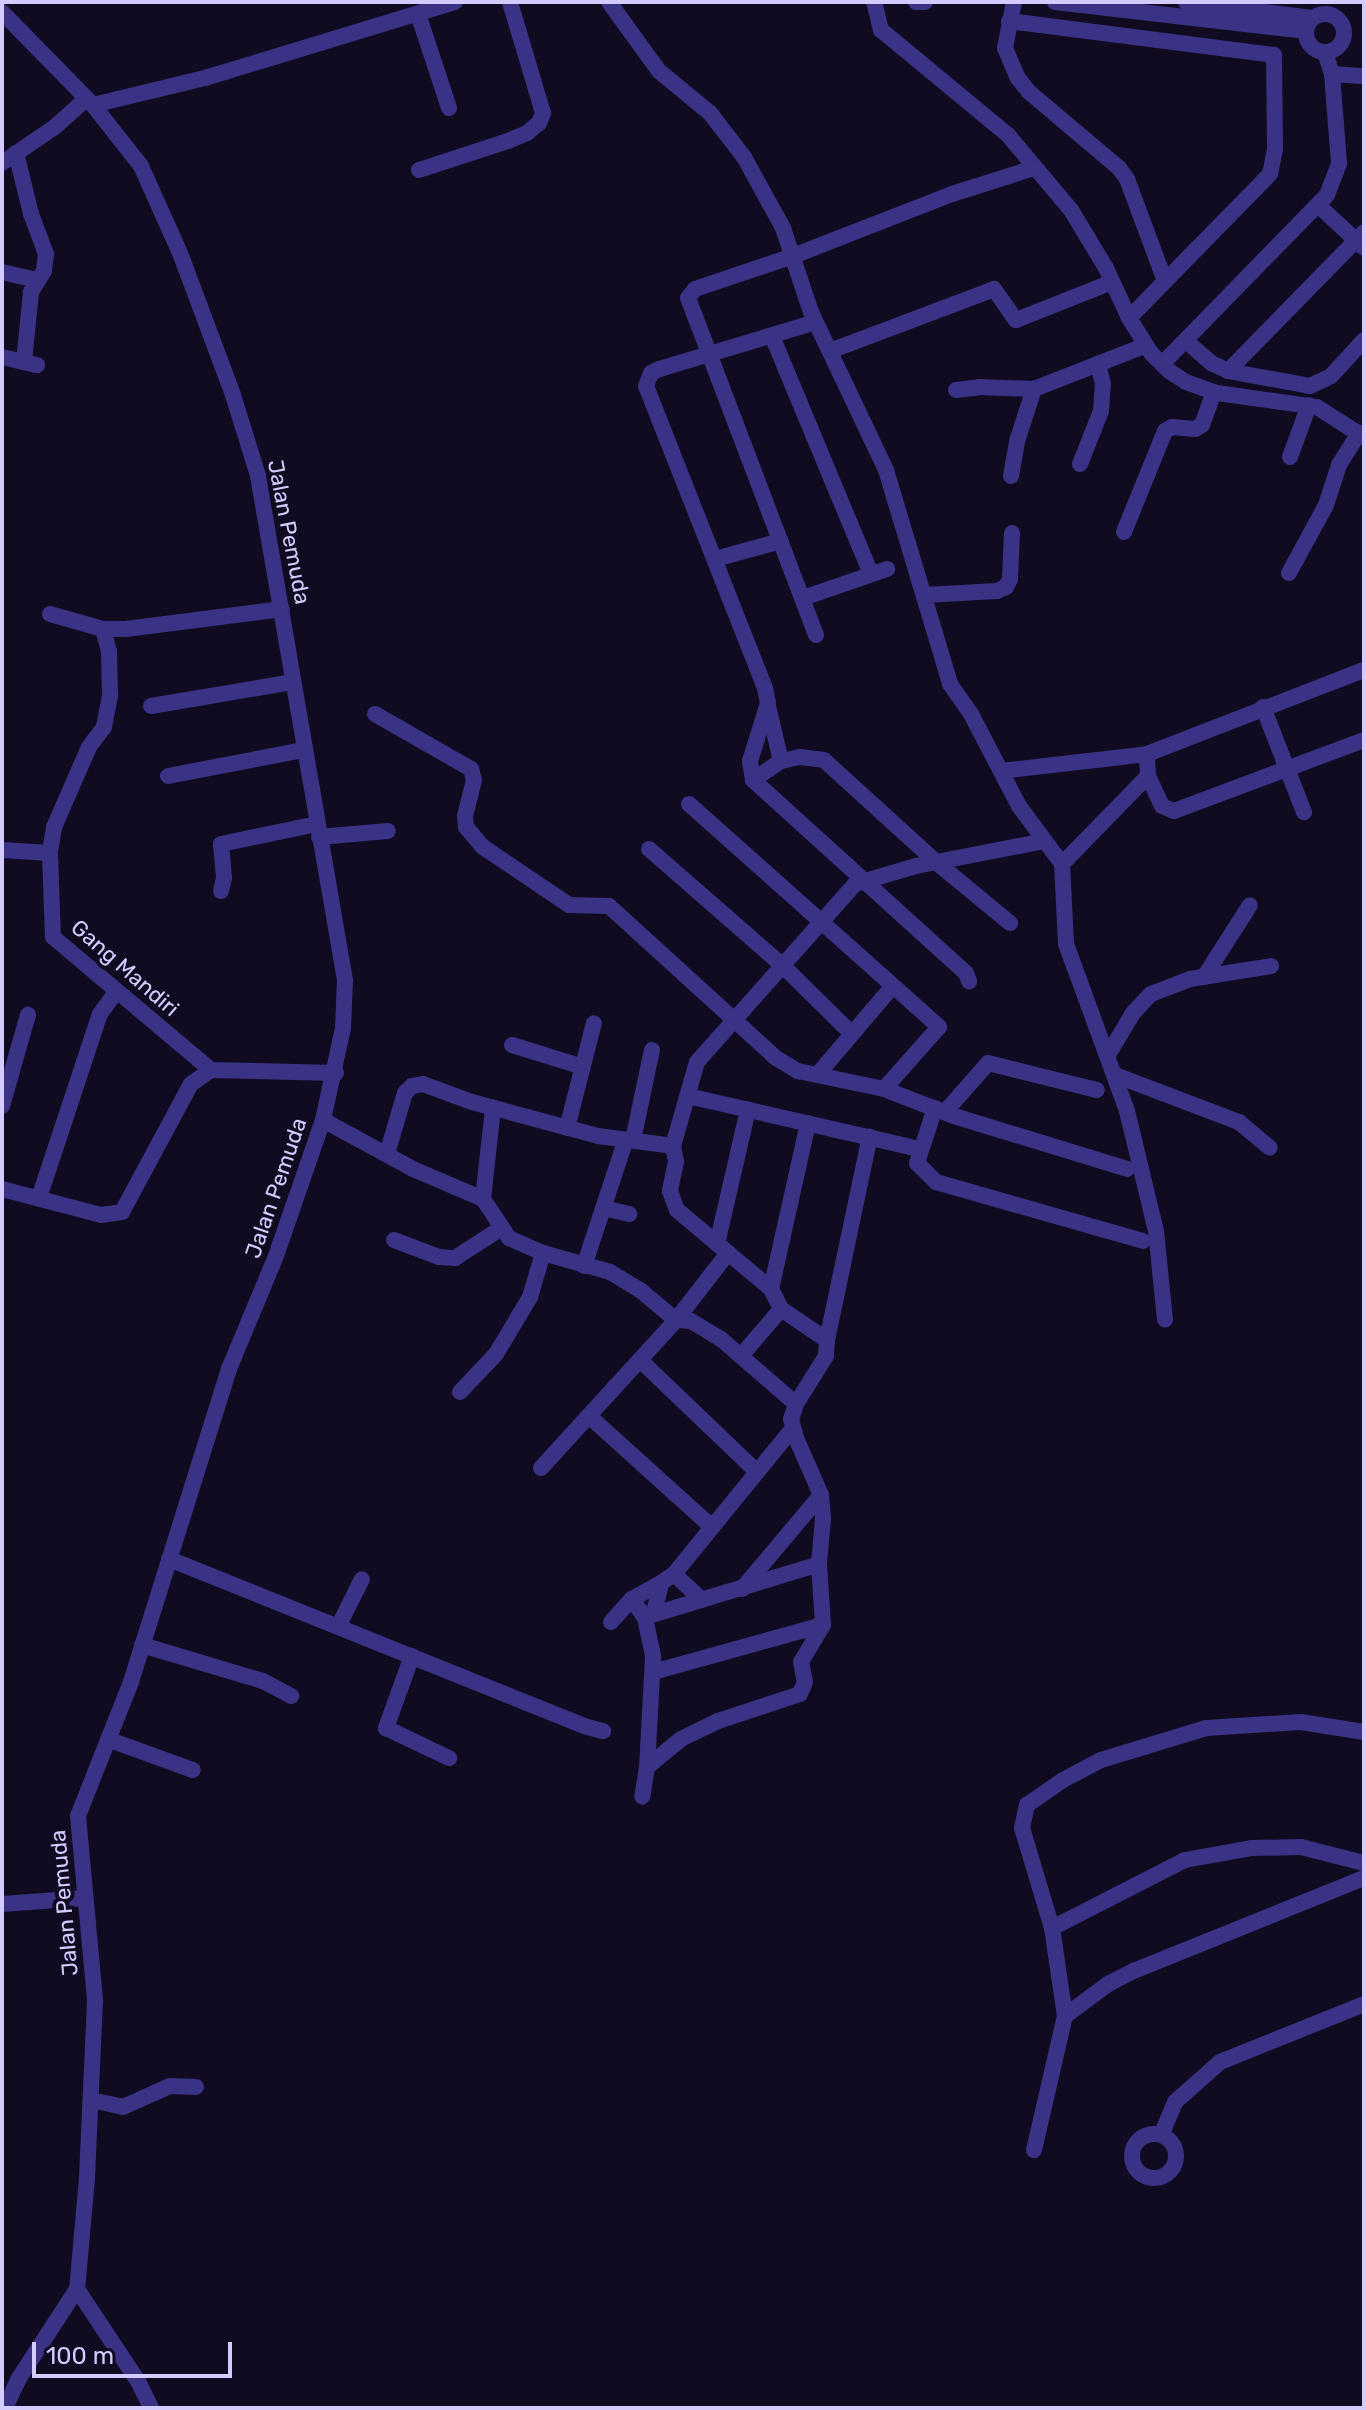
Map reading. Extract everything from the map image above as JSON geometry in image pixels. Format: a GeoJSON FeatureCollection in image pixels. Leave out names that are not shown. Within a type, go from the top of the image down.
{"type":"FeatureCollection","features":[{"type":"Feature","properties":{"kind":"street"},"geometry":{"type":"LineString","coordinates":[[419,170],[508,141],[527,133],[539,123],[543,113],[510,2]]}},
{"type":"Feature","properties":{"kind":"street"},"geometry":{"type":"LineString","coordinates":[[609,2],[659,71],[710,113],[744,157],[783,228],[811,312],[883,460],[950,684],[1019,806],[1062,864],[1066,944],[1115,1075],[1156,1231],[1165,1320]]}},
{"type":"Feature","properties":{"kind":"street"},"geometry":{"type":"LineString","coordinates":[[874,2],[881,30],[1008,135],[1071,210],[1146,345],[1169,371],[1186,382],[1214,392],[1309,405],[1361,435],[1339,465],[1326,505],[1289,573]]}},
{"type":"Feature","properties":{"kind":"street"},"geometry":{"type":"LineString","coordinates":[[916,2],[925,2]]}},
{"type":"Feature","properties":{"kind":"street"},"geometry":{"type":"LineString","coordinates":[[1014,2],[1005,48],[1018,78],[1029,92],[1119,168],[1132,192],[1165,281]]}},
{"type":"Feature","properties":{"kind":"street"},"geometry":{"type":"LineString","coordinates":[[1055,2],[1317,16]]}},
{"type":"Feature","properties":{"kind":"street"},"geometry":{"type":"LineString","coordinates":[[1186,2],[1317,16],[1339,19],[1345,33],[1339,46],[1325,52],[1311,46],[1317,16]]}},
{"type":"Feature","properties":{"kind":"street"},"geometry":{"type":"LineString","coordinates":[[2,357],[31,363],[36,280],[44,271],[46,254],[9,158],[89,102],[205,78],[452,3]]}},
{"type":"Feature","properties":{"kind":"street","name":"Jalan Pemuda"},"geometry":{"type":"LineString","coordinates":[[2,12],[89,102],[141,166],[191,282],[233,395],[258,476],[345,980],[343,1028],[336,1073],[323,1120],[276,1256],[229,1369],[110,1740],[78,1816],[95,2001],[77,2289],[19,2378],[5,2408]]}},
{"type":"Feature","properties":{"kind":"street"},"geometry":{"type":"LineString","coordinates":[[418,14],[449,108]]}},
{"type":"Feature","properties":{"kind":"street"},"geometry":{"type":"LineString","coordinates":[[1009,21],[1274,55],[1275,149],[1270,174],[1133,314]]}},
{"type":"Feature","properties":{"kind":"street"},"geometry":{"type":"LineString","coordinates":[[1167,359],[1327,195],[1339,163],[1332,74],[1325,52]]}},
{"type":"Feature","properties":{"kind":"street"},"geometry":{"type":"LineString","coordinates":[[1332,74],[1364,76]]}},
{"type":"Feature","properties":{"kind":"street"},"geometry":{"type":"LineString","coordinates":[[816,635],[688,307],[692,294],[952,194],[1034,168]]}},
{"type":"Feature","properties":{"kind":"street"},"geometry":{"type":"LineString","coordinates":[[1228,371],[1361,240],[1318,205]]}},
{"type":"Feature","properties":{"kind":"street"},"geometry":{"type":"LineString","coordinates":[[2,272],[36,280]]}},
{"type":"Feature","properties":{"kind":"street"},"geometry":{"type":"LineString","coordinates":[[830,351],[994,289],[1016,320],[1112,282]]}},
{"type":"Feature","properties":{"kind":"street"},"geometry":{"type":"LineString","coordinates":[[781,761],[768,703],[646,386],[651,373],[806,325]]}},
{"type":"Feature","properties":{"kind":"street"},"geometry":{"type":"LineString","coordinates":[[772,336],[879,572],[803,598]]}},
{"type":"Feature","properties":{"kind":"street"},"geometry":{"type":"LineString","coordinates":[[1186,341],[1211,363],[1228,371],[1310,386],[1331,376],[1364,340]]}},
{"type":"Feature","properties":{"kind":"street"},"geometry":{"type":"LineString","coordinates":[[956,390],[1034,389],[1146,345]]}},
{"type":"Feature","properties":{"kind":"street"},"geometry":{"type":"LineString","coordinates":[[1080,464],[1101,411],[1103,384],[1098,364]]}},
{"type":"Feature","properties":{"kind":"street"},"geometry":{"type":"LineString","coordinates":[[1011,476],[1018,438],[1034,389]]}},
{"type":"Feature","properties":{"kind":"street"},"geometry":{"type":"LineString","coordinates":[[1124,532],[1165,431],[1172,427],[1195,429],[1202,425],[1214,392]]}},
{"type":"Feature","properties":{"kind":"street"},"geometry":{"type":"LineString","coordinates":[[1290,457],[1309,405]]}},
{"type":"Feature","properties":{"kind":"street"},"geometry":{"type":"LineString","coordinates":[[924,595],[997,591],[1006,587],[1010,579],[1012,533]]}},
{"type":"Feature","properties":{"kind":"street"},"geometry":{"type":"LineString","coordinates":[[715,559],[781,541]]}},
{"type":"Feature","properties":{"kind":"street"},"geometry":{"type":"LineString","coordinates":[[50,614],[103,629],[155,626],[282,609]]}},
{"type":"Feature","properties":{"kind":"street","name":"Gang Mandiri"},"geometry":{"type":"LineString","coordinates":[[103,629],[111,670],[104,727],[89,747],[63,800],[50,853],[53,937],[211,1070]]}},
{"type":"Feature","properties":{"kind":"street"},"geometry":{"type":"LineString","coordinates":[[1001,771],[1147,754],[1364,670]]}},
{"type":"Feature","properties":{"kind":"street"},"geometry":{"type":"LineString","coordinates":[[151,706],[293,682]]}},
{"type":"Feature","properties":{"kind":"street"},"geometry":{"type":"LineString","coordinates":[[768,703],[750,761],[753,780],[966,973],[969,981]]}},
{"type":"Feature","properties":{"kind":"street"},"geometry":{"type":"LineString","coordinates":[[1263,707],[1304,812]]}},
{"type":"Feature","properties":{"kind":"street"},"geometry":{"type":"LineString","coordinates":[[375,714],[471,769],[474,780],[465,816],[466,827],[483,847],[569,905],[609,906],[776,1058],[798,1071],[884,1089],[940,1110],[1127,1169]]}},
{"type":"Feature","properties":{"kind":"street"},"geometry":{"type":"LineString","coordinates":[[1147,754],[1148,776],[1162,806],[1171,811],[1364,740]]}},
{"type":"Feature","properties":{"kind":"street"},"geometry":{"type":"LineString","coordinates":[[168,776],[303,750]]}},
{"type":"Feature","properties":{"kind":"street"},"geometry":{"type":"LineString","coordinates":[[753,780],[781,761],[800,757],[824,760],[936,862],[1010,923]]}},
{"type":"Feature","properties":{"kind":"street"},"geometry":{"type":"LineString","coordinates":[[1062,864],[1148,776]]}},
{"type":"Feature","properties":{"kind":"street"},"geometry":{"type":"LineString","coordinates":[[689,804],[939,1027],[884,1089]]}},
{"type":"Feature","properties":{"kind":"street"},"geometry":{"type":"LineString","coordinates":[[221,891],[221,844],[318,830],[388,831]]}},
{"type":"Feature","properties":{"kind":"street"},"geometry":{"type":"LineString","coordinates":[[827,1340],[781,1309],[771,1289],[672,1202],[676,1162],[673,1146],[697,1062],[855,884],[936,862],[1045,841]]}},
{"type":"Feature","properties":{"kind":"street"},"geometry":{"type":"LineString","coordinates":[[649,849],[782,965],[852,1034]]}},
{"type":"Feature","properties":{"kind":"street"},"geometry":{"type":"LineString","coordinates":[[2,850],[50,853]]}},
{"type":"Feature","properties":{"kind":"street"},"geometry":{"type":"LineString","coordinates":[[1204,977],[1250,905]]}},
{"type":"Feature","properties":{"kind":"street"},"geometry":{"type":"LineString","coordinates":[[1108,1055],[1133,1013],[1151,994],[1204,977],[1271,966]]}},
{"type":"Feature","properties":{"kind":"street"},"geometry":{"type":"LineString","coordinates":[[818,1074],[892,987]]}},
{"type":"Feature","properties":{"kind":"street"},"geometry":{"type":"LineString","coordinates":[[39,1198],[100,1014],[116,992]]}},
{"type":"Feature","properties":{"kind":"street"},"geometry":{"type":"LineString","coordinates":[[2,1106],[9,1052],[28,1015]]}},
{"type":"Feature","properties":{"kind":"street"},"geometry":{"type":"LineString","coordinates":[[567,1128],[594,1023]]}},
{"type":"Feature","properties":{"kind":"street"},"geometry":{"type":"LineString","coordinates":[[512,1045],[583,1067]]}},
{"type":"Feature","properties":{"kind":"street"},"geometry":{"type":"LineString","coordinates":[[584,1266],[629,1141],[652,1050]]}},
{"type":"Feature","properties":{"kind":"street"},"geometry":{"type":"LineString","coordinates":[[1097,1090],[988,1063],[940,1110],[920,1149],[917,1163],[936,1182],[1143,1241]]}},
{"type":"Feature","properties":{"kind":"street"},"geometry":{"type":"LineString","coordinates":[[2,1189],[101,1215],[122,1212],[191,1084],[211,1070],[336,1073]]}},
{"type":"Feature","properties":{"kind":"street"},"geometry":{"type":"LineString","coordinates":[[1115,1075],[1239,1122],[1270,1148]]}},
{"type":"Feature","properties":{"kind":"street"},"geometry":{"type":"LineString","coordinates":[[387,1154],[405,1093],[412,1086],[423,1084],[493,1108],[567,1128],[629,1141],[673,1146]]}},
{"type":"Feature","properties":{"kind":"street"},"geometry":{"type":"LineString","coordinates":[[688,1096],[920,1149]]}},
{"type":"Feature","properties":{"kind":"street"},"geometry":{"type":"LineString","coordinates":[[483,1199],[493,1108]]}},
{"type":"Feature","properties":{"kind":"street"},"geometry":{"type":"LineString","coordinates":[[541,1468],[676,1320],[722,1248],[748,1110]]}},
{"type":"Feature","properties":{"kind":"street"},"geometry":{"type":"LineString","coordinates":[[323,1120],[483,1199],[500,1229],[509,1238],[543,1253],[610,1272],[630,1284],[676,1320],[691,1321],[741,1356],[796,1404]]}},
{"type":"Feature","properties":{"kind":"street"},"geometry":{"type":"LineString","coordinates":[[771,1289],[808,1123]]}},
{"type":"Feature","properties":{"kind":"street"},"geometry":{"type":"LineString","coordinates":[[801,1662],[823,1625],[819,1564],[821,1495],[791,1419],[796,1404],[826,1356],[870,1136]]}},
{"type":"Feature","properties":{"kind":"street"},"geometry":{"type":"LineString","coordinates":[[603,1208],[629,1214]]}},
{"type":"Feature","properties":{"kind":"street"},"geometry":{"type":"LineString","coordinates":[[394,1240],[439,1257],[455,1258],[500,1229]]}},
{"type":"Feature","properties":{"kind":"street"},"geometry":{"type":"LineString","coordinates":[[460,1392],[496,1354],[530,1297],[543,1253]]}},
{"type":"Feature","properties":{"kind":"street"},"geometry":{"type":"LineString","coordinates":[[741,1356],[781,1309]]}},
{"type":"Feature","properties":{"kind":"street"},"geometry":{"type":"LineString","coordinates":[[640,1360],[757,1472]]}},
{"type":"Feature","properties":{"kind":"street"},"geometry":{"type":"LineString","coordinates":[[589,1416],[712,1527]]}},
{"type":"Feature","properties":{"kind":"street"},"geometry":{"type":"LineString","coordinates":[[642,1797],[650,1739],[653,1672],[649,1615],[667,1579],[793,1428]]}},
{"type":"Feature","properties":{"kind":"street"},"geometry":{"type":"LineString","coordinates":[[741,1590],[821,1495]]}},
{"type":"Feature","properties":{"kind":"street"},"geometry":{"type":"LineString","coordinates":[[169,1559],[603,1731]]}},
{"type":"Feature","properties":{"kind":"street"},"geometry":{"type":"LineString","coordinates":[[649,1615],[741,1590],[819,1564]]}},
{"type":"Feature","properties":{"kind":"street"},"geometry":{"type":"LineString","coordinates":[[339,1625],[362,1579]]}},
{"type":"Feature","properties":{"kind":"street"},"geometry":{"type":"LineString","coordinates":[[611,1622],[632,1599],[667,1579]]}},
{"type":"Feature","properties":{"kind":"street"},"geometry":{"type":"LineString","coordinates":[[667,1579],[702,1600]]}},
{"type":"Feature","properties":{"kind":"street"},"geometry":{"type":"LineString","coordinates":[[632,1599],[649,1615]]}},
{"type":"Feature","properties":{"kind":"street"},"geometry":{"type":"LineString","coordinates":[[653,1672],[823,1625]]}},
{"type":"Feature","properties":{"kind":"street"},"geometry":{"type":"LineString","coordinates":[[647,1767],[681,1739],[718,1721],[793,1699],[800,1694],[805,1682],[792,1635]]}},
{"type":"Feature","properties":{"kind":"street"},"geometry":{"type":"LineString","coordinates":[[142,1645],[263,1681],[291,1696]]}},
{"type":"Feature","properties":{"kind":"street"},"geometry":{"type":"LineString","coordinates":[[412,1656],[386,1728],[449,1758]]}},
{"type":"Feature","properties":{"kind":"street"},"geometry":{"type":"LineString","coordinates":[[1034,2150],[1065,2016],[1052,1928],[1022,1828],[1022,1816],[1036,1797],[1101,1760],[1206,1728],[1301,1722],[1364,1732]]}},
{"type":"Feature","properties":{"kind":"street"},"geometry":{"type":"LineString","coordinates":[[650,1739],[681,1739]]}},
{"type":"Feature","properties":{"kind":"street"},"geometry":{"type":"LineString","coordinates":[[110,1740],[193,1770]]}},
{"type":"Feature","properties":{"kind":"street"},"geometry":{"type":"LineString","coordinates":[[1052,1928],[1185,1860],[1251,1848],[1301,1847],[1364,1863]]}},
{"type":"Feature","properties":{"kind":"street"},"geometry":{"type":"LineString","coordinates":[[1065,2016],[1108,1984],[1136,1970],[1364,1878]]}},
{"type":"Feature","properties":{"kind":"street"},"geometry":{"type":"LineString","coordinates":[[2,1904],[84,1898]]}},
{"type":"Feature","properties":{"kind":"street"},"geometry":{"type":"LineString","coordinates":[[1162,2133],[1175,2102],[1220,2062],[1364,2004]]}},
{"type":"Feature","properties":{"kind":"street"},"geometry":{"type":"LineString","coordinates":[[91,2100],[123,2107],[170,2086],[196,2087]]}},
{"type":"Feature","properties":{"kind":"street"},"geometry":{"type":"LineString","coordinates":[[77,2289],[138,2381],[151,2408]]}}]}
